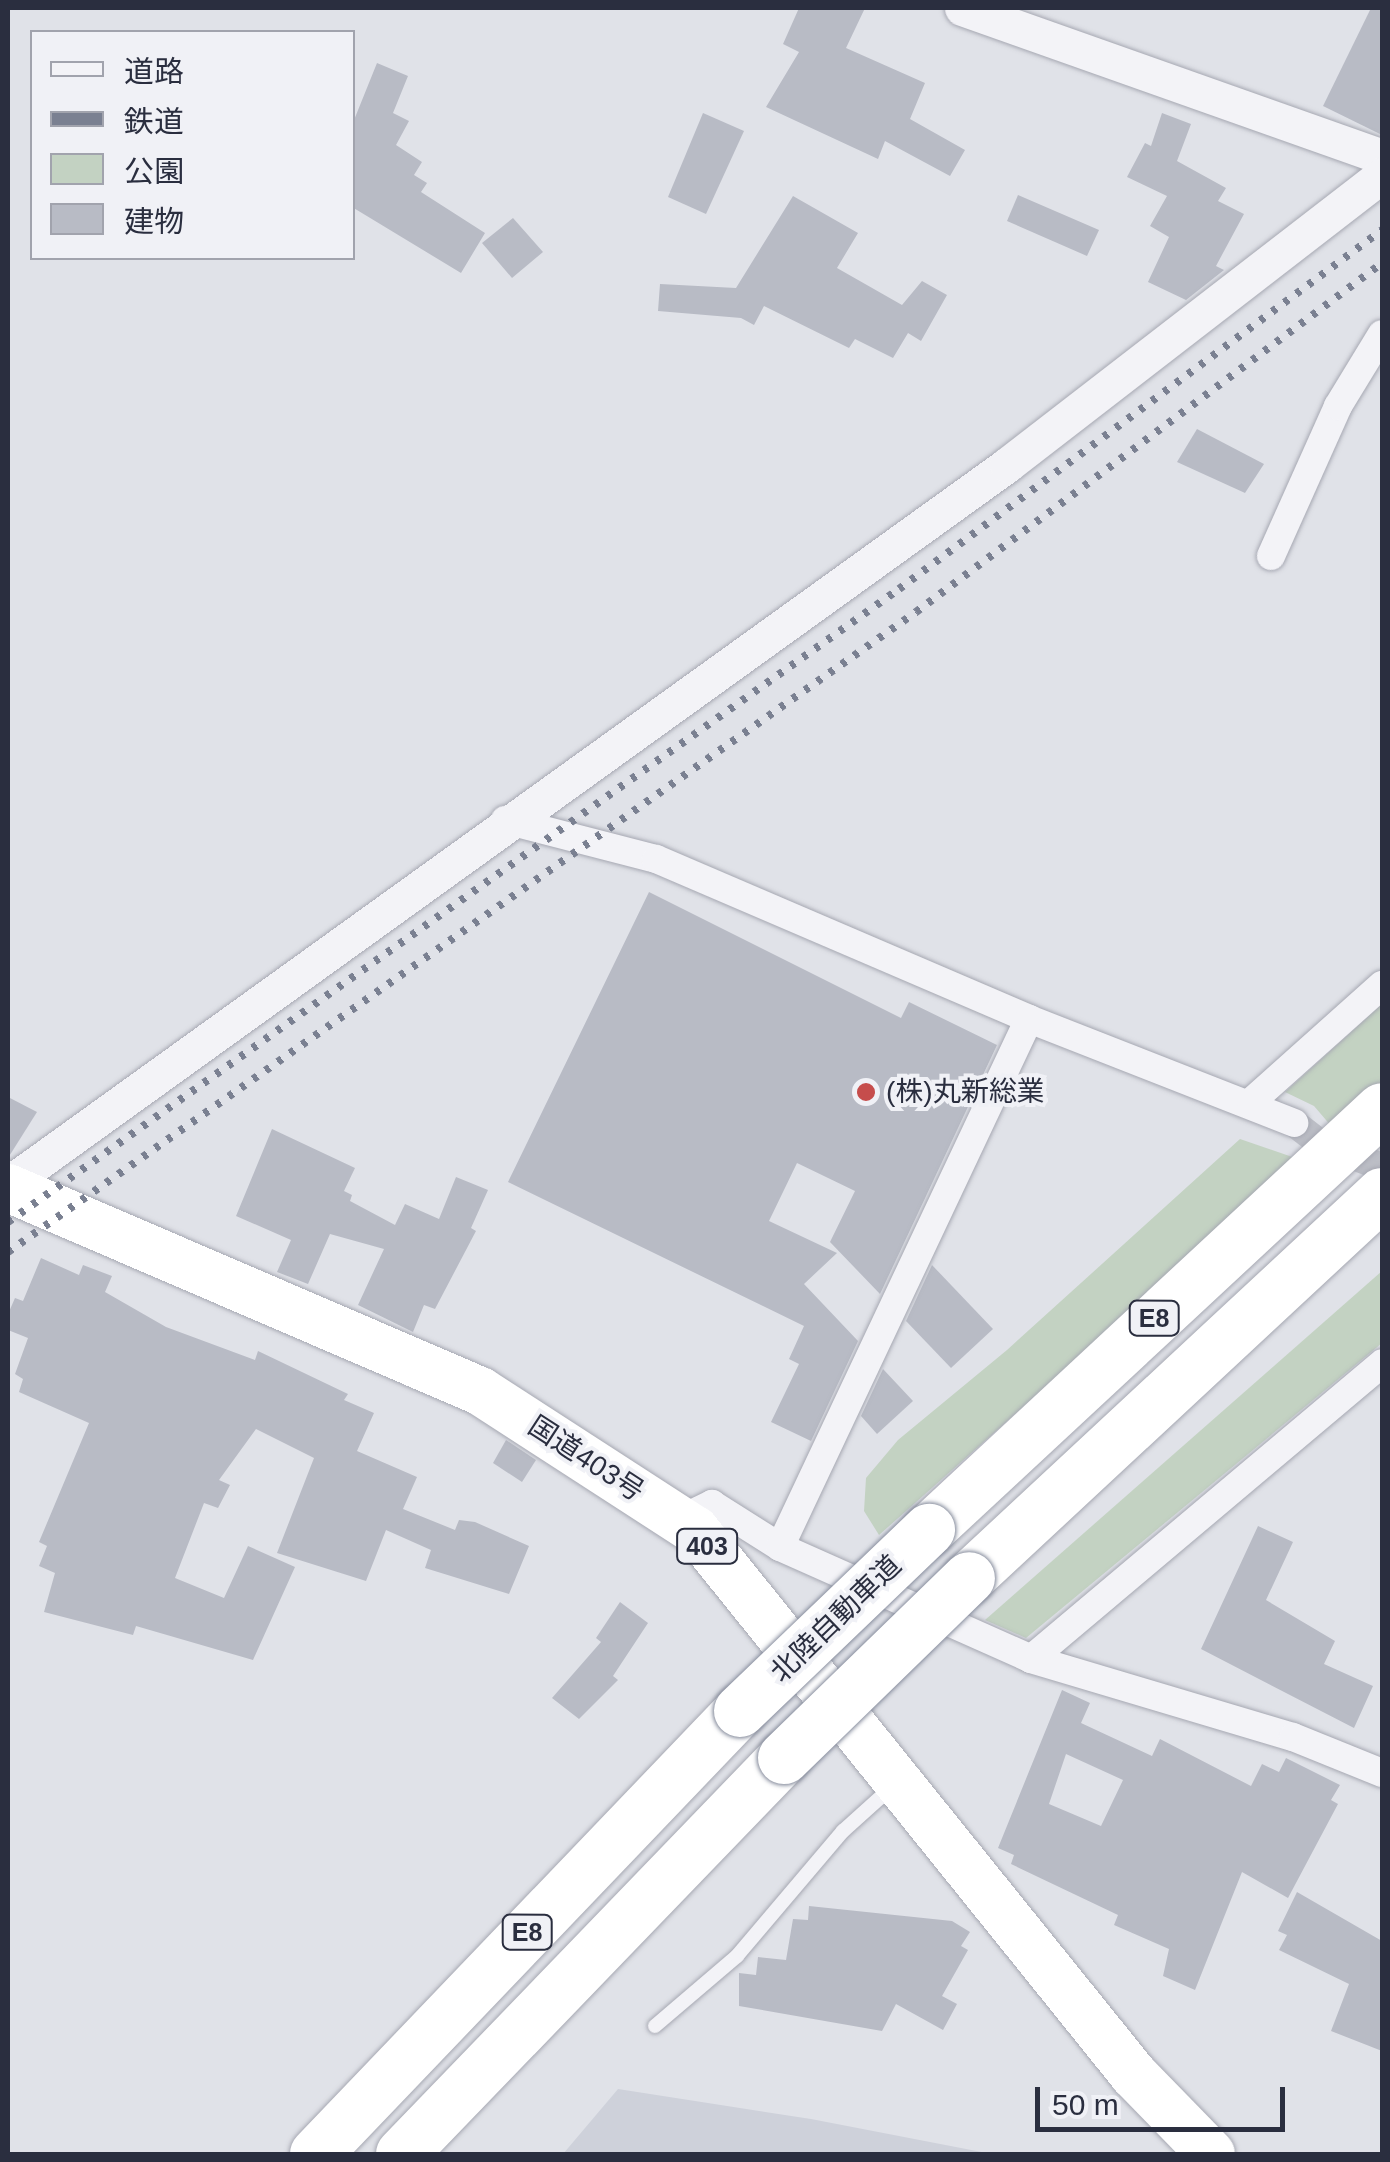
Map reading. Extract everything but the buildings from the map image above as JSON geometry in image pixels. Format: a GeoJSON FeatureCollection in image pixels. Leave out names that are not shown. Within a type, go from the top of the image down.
{"type":"FeatureCollection","features":[{"type":"Feature","properties":{"kind":"highway","name":"北陸自動車道"},"geometry":{"type":"LineString","coordinates":[[316,2154],[740,1712],[928,1530],[1382,1109]]}},
{"type":"Feature","properties":{"kind":"highway","name":"国道403号"},"geometry":{"type":"LineString","coordinates":[[8,1186],[480,1390],[695,1530],[896,1784],[1134,2074],[1210,2154]]}},
{"type":"Feature","properties":{"kind":"highway","name":"E8"},"geometry":{"type":"LineString","coordinates":[[402,2154],[784,1758],[969,1578],[1382,1194]]}},
{"type":"Feature","properties":{"kind":"street"},"geometry":{"type":"LineString","coordinates":[[962,8],[1382,158]]}},
{"type":"Feature","properties":{"kind":"street"},"geometry":{"type":"LineString","coordinates":[[8,1186],[505,820],[1007,464],[1382,174]]}},
{"type":"Feature","properties":{"kind":"street"},"geometry":{"type":"LineString","coordinates":[[1271,556],[1338,406],[1382,334]]}},
{"type":"Feature","properties":{"kind":"street"},"geometry":{"type":"LineString","coordinates":[[505,820],[656,859],[1028,1018],[1294,1122]]}},
{"type":"Feature","properties":{"kind":"street"},"geometry":{"type":"LineString","coordinates":[[1251,1102],[1382,985]]}},
{"type":"Feature","properties":{"kind":"street"},"geometry":{"type":"LineString","coordinates":[[780,1548],[1028,1018]]}},
{"type":"Feature","properties":{"kind":"street"},"geometry":{"type":"LineString","coordinates":[[1031,1659],[1382,1362]]}},
{"type":"Feature","properties":{"kind":"street"},"geometry":{"type":"LineString","coordinates":[[679,1520],[712,1504],[780,1548],[1031,1659],[1292,1737],[1382,1773]]}},
{"type":"Feature","properties":{"kind":"lane"},"geometry":{"type":"LineString","coordinates":[[655,2026],[737,1956],[843,1831],[896,1784]]}},
{"type":"Feature","properties":{"kind":"shaded area"},"geometry":{"type":"Polygon","coordinates":[[[618,2089],[811,2119],[992,2154],[563,2154],[618,2089]]]}},
{"type":"Feature","properties":{"kind":"green space"},"geometry":{"type":"Polygon","coordinates":[[[1382,1004],[1382,1082],[1332,1127],[1314,1106],[1285,1092],[1382,1004]]]}},
{"type":"Feature","properties":{"kind":"green space"},"geometry":{"type":"Polygon","coordinates":[[[1240,1139],[1301,1160],[879,1535],[864,1511],[866,1478],[898,1440],[1007,1350],[1240,1139]]]}},
{"type":"Feature","properties":{"kind":"green space"},"geometry":{"type":"Polygon","coordinates":[[[1382,1271],[1382,1343],[1026,1638],[985,1620],[1382,1271]]]}},
{"type":"Feature","properties":{"kind":"tunnel"},"geometry":{"type":"LineString","coordinates":[[1294,1123],[1320,1143],[1382,1167]]}},
{"type":"Feature","properties":{"kind":"railway"},"geometry":{"type":"LineString","coordinates":[[8,1222],[899,589],[1382,230]]}},
{"type":"Feature","properties":{"kind":"railway"},"geometry":{"type":"LineString","coordinates":[[8,1252],[916,612],[1382,263]]}},
{"type":"Feature","properties":{"kind":"place","name":"(株)丸新総業"},"geometry":{"type":"Point","coordinates":[866,1092]}}]}
